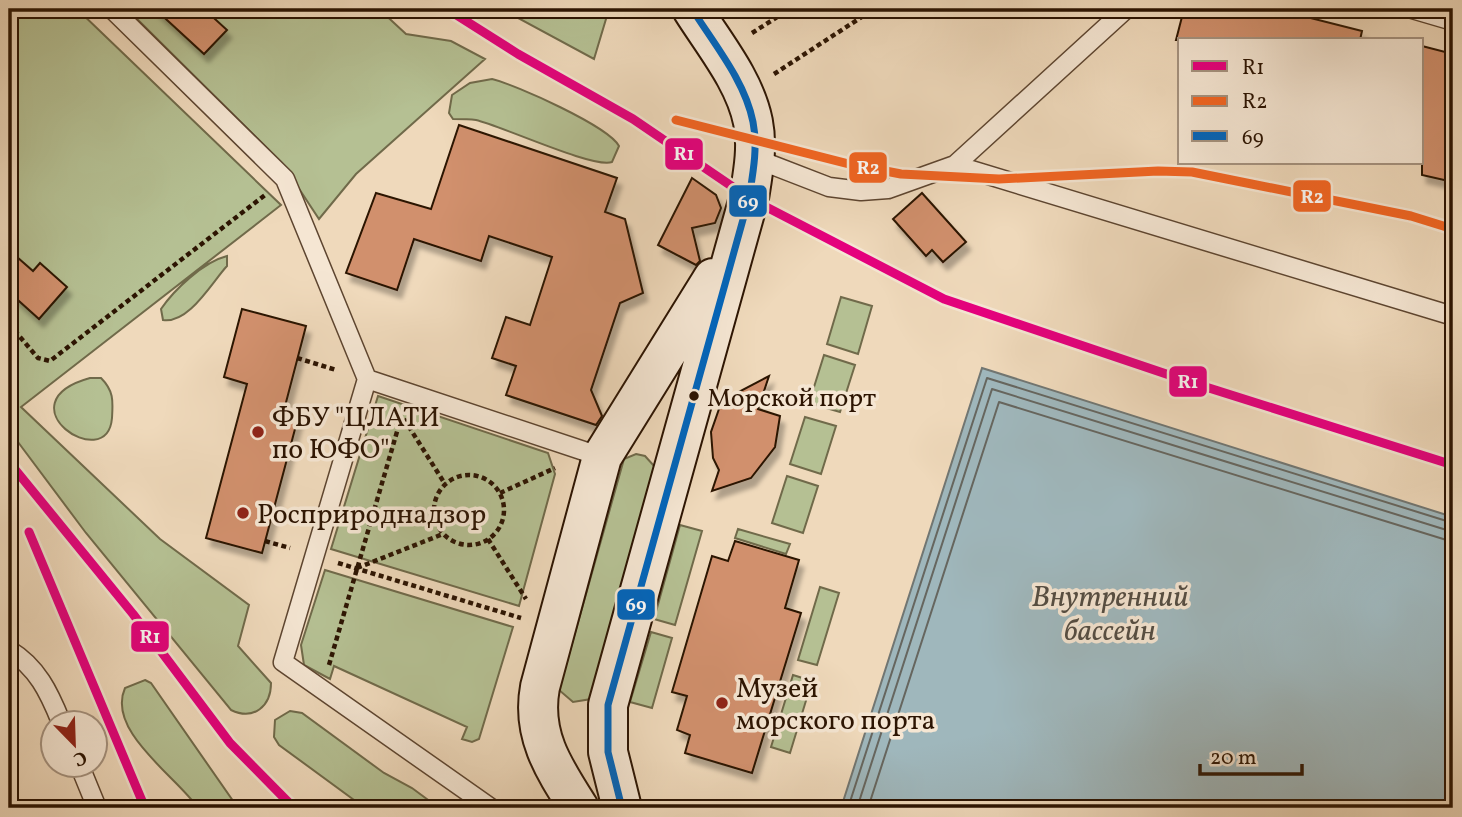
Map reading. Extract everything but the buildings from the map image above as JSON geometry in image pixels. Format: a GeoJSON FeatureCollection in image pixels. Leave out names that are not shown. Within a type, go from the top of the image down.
{"type":"FeatureCollection","features":[{"type":"Feature","properties":{"kind":"street"},"geometry":{"type":"LineString","coordinates":[[622,808],[608,752],[608,705],[749,198],[754,158],[753,123],[742,93],[692,9]]}},
{"type":"Feature","properties":{"kind":"street"},"geometry":{"type":"LineString","coordinates":[[579,808],[545,752],[537,722],[542,616],[584,459],[737,240]]}},
{"type":"Feature","properties":{"kind":"lane"},"geometry":{"type":"LineString","coordinates":[[112,9],[285,179],[368,379],[283,662],[491,808]]}},
{"type":"Feature","properties":{"kind":"lane"},"geometry":{"type":"LineString","coordinates":[[754,158],[829,187],[861,191],[888,189],[955,165],[1126,9]]}},
{"type":"Feature","properties":{"kind":"lane"},"geometry":{"type":"LineString","coordinates":[[1412,9],[1453,21]]}},
{"type":"Feature","properties":{"kind":"lane"},"geometry":{"type":"LineString","coordinates":[[955,165],[1453,316]]}},
{"type":"Feature","properties":{"kind":"lane"},"geometry":{"type":"LineString","coordinates":[[368,379],[584,459]]}},
{"type":"Feature","properties":{"kind":"lane"},"geometry":{"type":"LineString","coordinates":[[9,650],[34,669],[45,685],[55,708]]}},
{"type":"Feature","properties":{"kind":"lane"},"geometry":{"type":"LineString","coordinates":[[84,778],[97,808]]}},
{"type":"Feature","properties":{"kind":"path"},"geometry":{"type":"LineString","coordinates":[[750,35],[790,9]]}},
{"type":"Feature","properties":{"kind":"path"},"geometry":{"type":"LineString","coordinates":[[765,80],[874,9]]}},
{"type":"Feature","properties":{"kind":"path"},"geometry":{"type":"LineString","coordinates":[[9,324],[38,358],[50,361],[285,179]]}},
{"type":"Feature","properties":{"kind":"path"},"geometry":{"type":"LineString","coordinates":[[297,358],[313,363]]}},
{"type":"Feature","properties":{"kind":"path"},"geometry":{"type":"LineString","coordinates":[[322,689],[402,416],[445,484]]}},
{"type":"Feature","properties":{"kind":"path"},"geometry":{"type":"LineString","coordinates":[[500,494],[584,459]]}},
{"type":"Feature","properties":{"kind":"path"},"geometry":{"type":"LineString","coordinates":[[466,474],[478,476],[488,481],[500,494],[503,504],[502,519],[488,539],[464,545],[443,534],[436,524],[434,506],[445,484],[466,474]]}},
{"type":"Feature","properties":{"kind":"path"},"geometry":{"type":"LineString","coordinates":[[357,568],[443,534]]}},
{"type":"Feature","properties":{"kind":"path"},"geometry":{"type":"LineString","coordinates":[[488,539],[542,616]]}},
{"type":"Feature","properties":{"kind":"path"},"geometry":{"type":"LineString","coordinates":[[265,541],[542,616]]}},
{"type":"Feature","properties":{"kind":"green space"},"geometry":{"type":"Polygon","coordinates":[[[9,9],[77,9],[281,205],[21,407],[160,539],[249,605],[238,646],[271,683],[264,705],[254,712],[247,714],[231,710],[86,533],[9,430],[9,9]]]}},
{"type":"Feature","properties":{"kind":"green space"},"geometry":{"type":"Polygon","coordinates":[[[127,9],[379,9],[406,34],[451,41],[485,59],[356,174],[319,219],[282,163],[127,9]]]}},
{"type":"Feature","properties":{"kind":"green space"},"geometry":{"type":"Polygon","coordinates":[[[520,9],[609,9],[594,59],[518,18],[520,9]]]}},
{"type":"Feature","properties":{"kind":"green space"},"geometry":{"type":"Polygon","coordinates":[[[492,79],[540,98],[598,128],[619,146],[612,162],[587,159],[476,120],[453,119],[449,113],[452,95],[470,83],[492,79]]]}},
{"type":"Feature","properties":{"kind":"green space"},"geometry":{"type":"Polygon","coordinates":[[[227,256],[227,266],[191,309],[182,316],[163,320],[161,309],[181,285],[208,264],[227,256]]]}},
{"type":"Feature","properties":{"kind":"green space"},"geometry":{"type":"Polygon","coordinates":[[[841,297],[872,306],[858,354],[827,344],[841,297]]]}},
{"type":"Feature","properties":{"kind":"green space"},"geometry":{"type":"Polygon","coordinates":[[[824,355],[855,365],[840,412],[809,403],[824,355]]]}},
{"type":"Feature","properties":{"kind":"green space"},"geometry":{"type":"Polygon","coordinates":[[[90,378],[101,378],[108,387],[112,401],[112,418],[106,434],[94,440],[79,437],[65,429],[56,417],[55,403],[65,389],[90,378]]]}},
{"type":"Feature","properties":{"kind":"green space"},"geometry":{"type":"Polygon","coordinates":[[[378,396],[548,453],[555,474],[519,606],[331,549],[378,396]]]}},
{"type":"Feature","properties":{"kind":"green space"},"geometry":{"type":"Polygon","coordinates":[[[805,417],[836,426],[821,474],[790,464],[805,417]]]}},
{"type":"Feature","properties":{"kind":"green space"},"geometry":{"type":"Polygon","coordinates":[[[636,454],[645,456],[655,467],[591,699],[573,702],[559,690],[624,459],[636,454]]]}},
{"type":"Feature","properties":{"kind":"green space"},"geometry":{"type":"Polygon","coordinates":[[[787,476],[818,486],[803,533],[772,523],[787,476]]]}},
{"type":"Feature","properties":{"kind":"green space"},"geometry":{"type":"Polygon","coordinates":[[[680,525],[702,531],[675,625],[654,619],[680,525]]]}},
{"type":"Feature","properties":{"kind":"green space"},"geometry":{"type":"Polygon","coordinates":[[[738,529],[790,544],[786,554],[735,538],[738,529]]]}},
{"type":"Feature","properties":{"kind":"green space"},"geometry":{"type":"Polygon","coordinates":[[[325,570],[513,627],[479,739],[472,742],[462,739],[467,727],[334,666],[330,679],[304,665],[301,645],[325,570]]]}},
{"type":"Feature","properties":{"kind":"green space"},"geometry":{"type":"Polygon","coordinates":[[[820,587],[839,593],[817,665],[798,660],[820,587]]]}},
{"type":"Feature","properties":{"kind":"green space"},"geometry":{"type":"Polygon","coordinates":[[[651,632],[672,638],[652,708],[630,702],[651,632]]]}},
{"type":"Feature","properties":{"kind":"green space"},"geometry":{"type":"Polygon","coordinates":[[[793,675],[812,681],[790,753],[771,747],[793,675]]]}},
{"type":"Feature","properties":{"kind":"green space"},"geometry":{"type":"Polygon","coordinates":[[[145,680],[151,683],[238,808],[198,808],[134,737],[125,721],[122,704],[125,688],[145,680]]]}},
{"type":"Feature","properties":{"kind":"green space"},"geometry":{"type":"Polygon","coordinates":[[[290,711],[302,713],[384,773],[412,788],[439,808],[365,808],[279,745],[274,737],[275,720],[290,711]]]}},
{"type":"Feature","properties":{"kind":"water","name":"Внутренний бассейн"},"geometry":{"type":"Polygon","coordinates":[[[982,368],[1453,517],[1453,808],[841,808],[982,368]]]}},
{"type":"Feature","properties":{"kind":"transit line","name":"R1"},"geometry":{"type":"LineString","coordinates":[[447,9],[518,54],[633,119],[749,198],[944,299],[1190,382],[1453,465]]}},
{"type":"Feature","properties":{"kind":"transit line","name":"69"},"geometry":{"type":"LineString","coordinates":[[622,808],[608,752],[608,705],[749,198],[754,160],[753,122],[743,92],[728,63],[692,9]]}},
{"type":"Feature","properties":{"kind":"transit line","name":"R2"},"geometry":{"type":"LineString","coordinates":[[676,120],[849,164],[901,174],[999,179],[1158,171],[1192,172],[1411,216],[1453,229]]}},
{"type":"Feature","properties":{"kind":"transit line","name":"R1"},"geometry":{"type":"LineString","coordinates":[[9,462],[133,614],[230,743],[294,808]]}},
{"type":"Feature","properties":{"kind":"transit line","name":"R1"},"geometry":{"type":"LineString","coordinates":[[29,532],[145,808]]}},
{"type":"Feature","properties":{"kind":"place","name":"Морской порт"},"geometry":{"type":"Point","coordinates":[694,396]}},
{"type":"Feature","properties":{"kind":"place","name":"ФБУ \"ЦЛАТИ по ЮФО\""},"geometry":{"type":"Point","coordinates":[258,432]}},
{"type":"Feature","properties":{"kind":"place","name":"Росприроднадзор"},"geometry":{"type":"Point","coordinates":[243,513]}},
{"type":"Feature","properties":{"kind":"place","name":"Музей морского порта"},"geometry":{"type":"Point","coordinates":[722,703]}}]}
